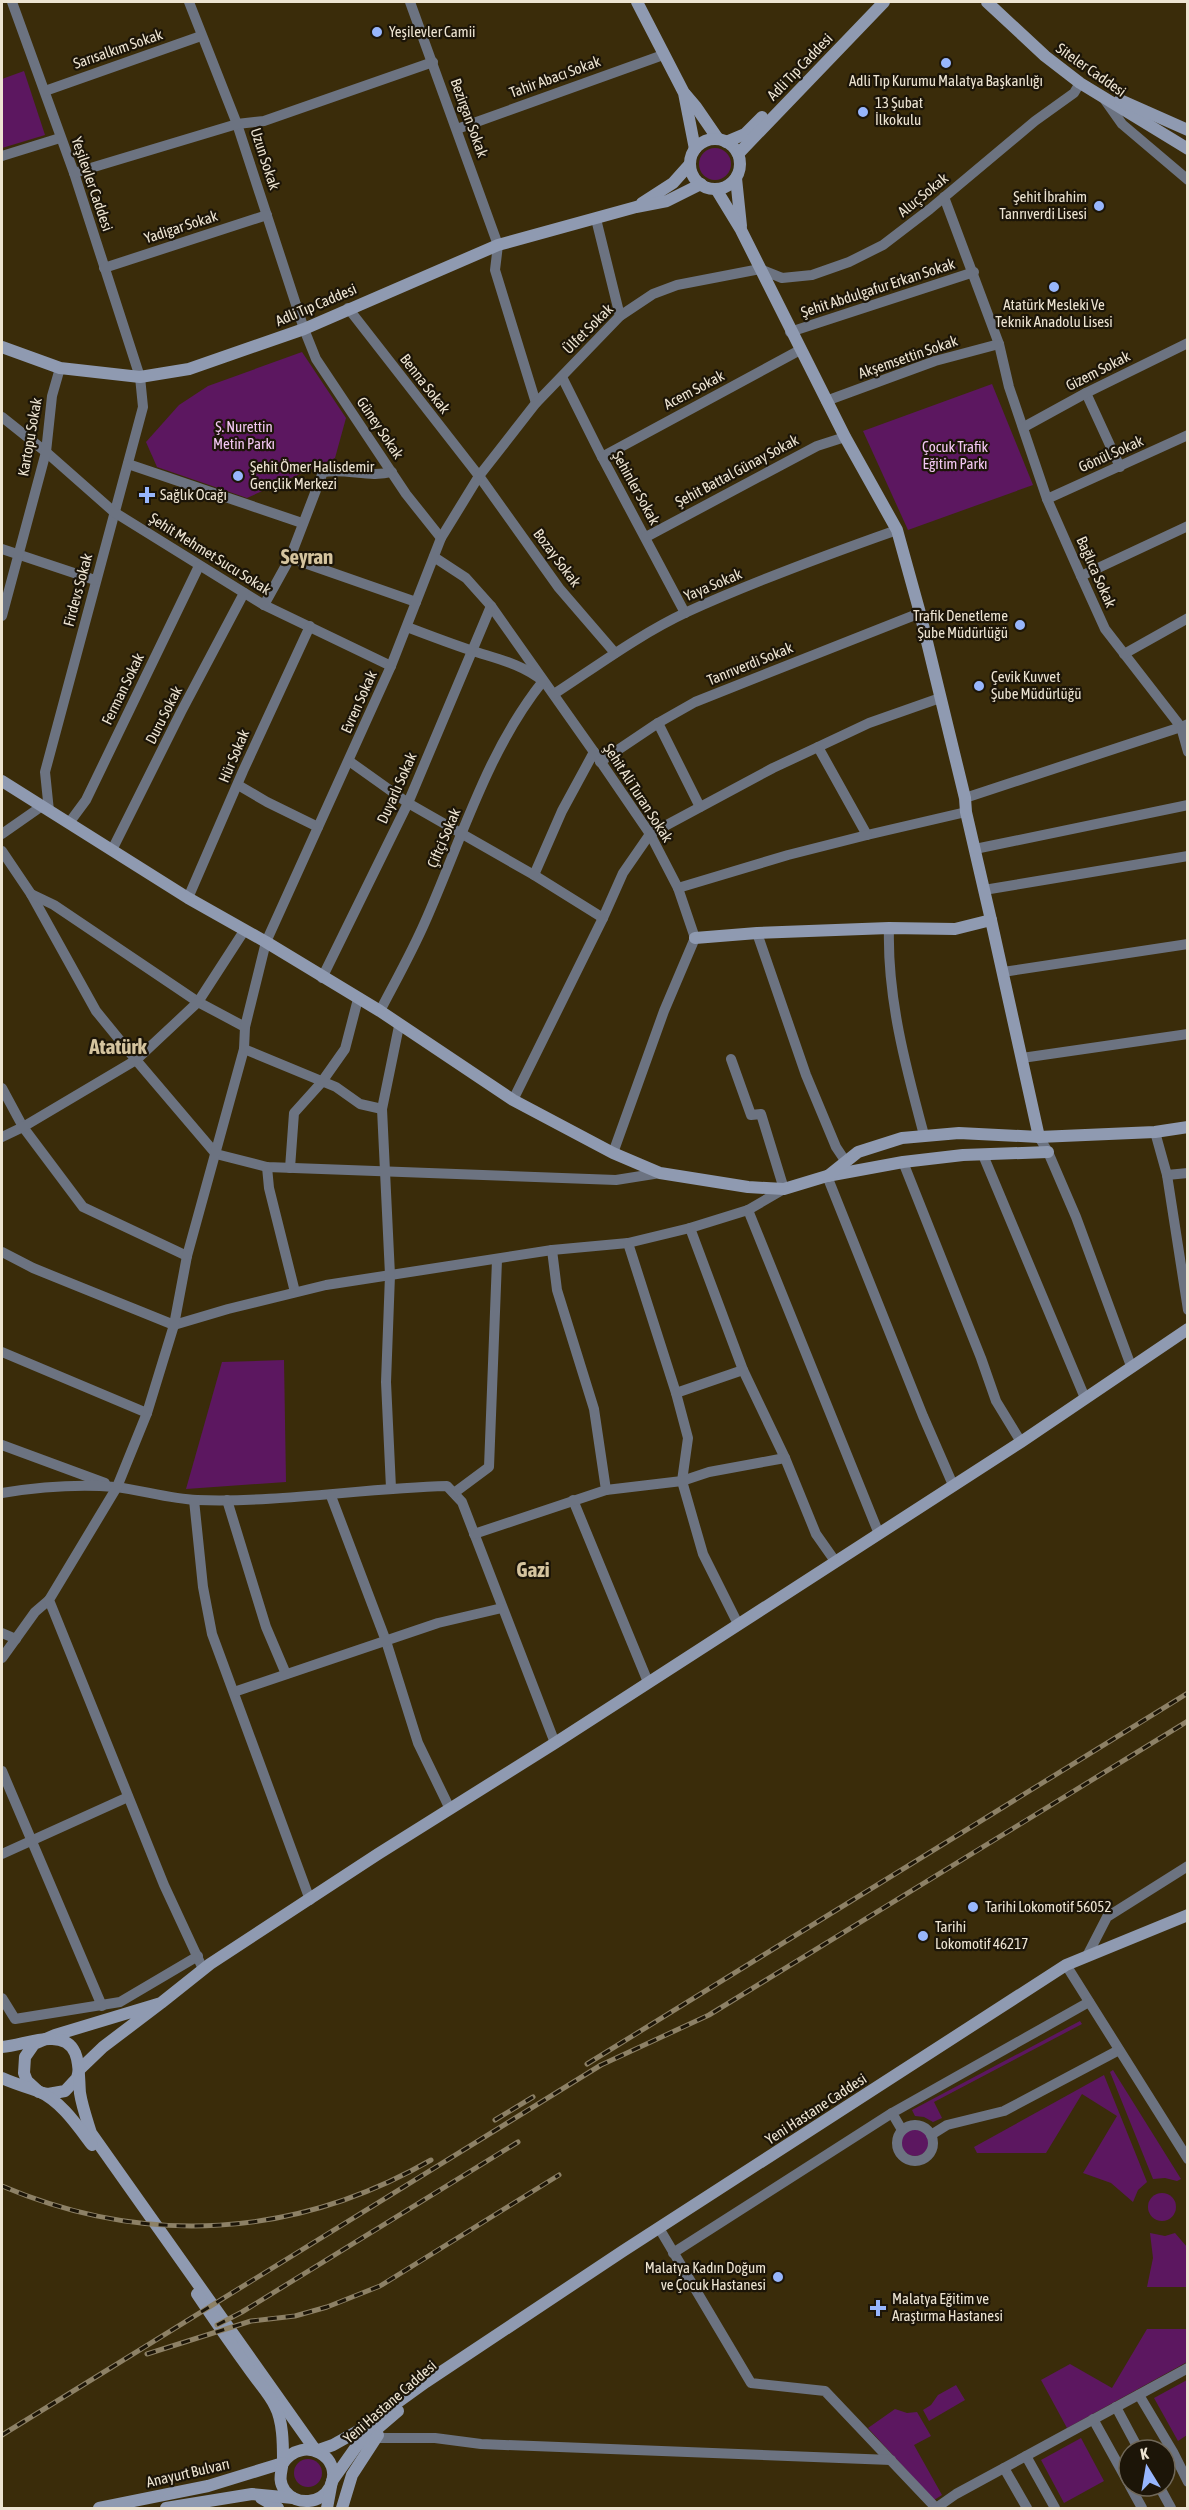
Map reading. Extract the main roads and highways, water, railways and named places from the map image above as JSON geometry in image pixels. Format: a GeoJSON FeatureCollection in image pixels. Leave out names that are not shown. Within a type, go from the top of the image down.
{"type":"FeatureCollection","features":[{"type":"Feature","properties":{"kind":"railway"},"geometry":{"type":"LineString","coordinates":[[587,2064],[1188,1693]]}},
{"type":"Feature","properties":{"kind":"railway"},"geometry":{"type":"LineString","coordinates":[[2,2435],[601,2065],[709,2015],[1188,1721]]}},
{"type":"Feature","properties":{"kind":"railway"},"geometry":{"type":"LineString","coordinates":[[495,2120],[533,2097]]}},
{"type":"Feature","properties":{"kind":"railway"},"geometry":{"type":"LineString","coordinates":[[217,2325],[242,2312],[518,2142]]}},
{"type":"Feature","properties":{"kind":"railway"},"geometry":{"type":"LineString","coordinates":[[2,2186],[56,2206],[111,2219],[165,2225],[219,2225],[273,2219],[327,2206],[379,2186],[431,2160]]}},
{"type":"Feature","properties":{"kind":"railway"},"geometry":{"type":"LineString","coordinates":[[147,2354],[251,2321],[295,2316],[327,2307],[380,2286],[559,2175]]}},
{"type":"Feature","properties":{"kind":"place","name":"Yeşilevler Camii"},"geometry":{"type":"Point","coordinates":[377,32]}},
{"type":"Feature","properties":{"kind":"place","name":"Adli Tıp Kurumu Malatya Başkanlığı"},"geometry":{"type":"Point","coordinates":[946,63]}},
{"type":"Feature","properties":{"kind":"place","name":"13 Şubat İlkokulu"},"geometry":{"type":"Point","coordinates":[863,112]}},
{"type":"Feature","properties":{"kind":"place","name":"Şehit İbrahim Tanrıverdi Lisesi"},"geometry":{"type":"Point","coordinates":[1099,206]}},
{"type":"Feature","properties":{"kind":"place","name":"Atatürk Mesleki Ve Teknik Anadolu Lisesi"},"geometry":{"type":"Point","coordinates":[1054,287]}},
{"type":"Feature","properties":{"kind":"place","name":"Şehit Ömer Halisdemir Gençlik Merkezi"},"geometry":{"type":"Point","coordinates":[238,476]}},
{"type":"Feature","properties":{"kind":"place","name":"Sağlık Ocağı"},"geometry":{"type":"Point","coordinates":[147,495]}},
{"type":"Feature","properties":{"kind":"place","name":"Trafik Denetleme Şube Müdürlüğü"},"geometry":{"type":"Point","coordinates":[1020,625]}},
{"type":"Feature","properties":{"kind":"place","name":"Çevik Kuvvet Şube Müdürlüğü"},"geometry":{"type":"Point","coordinates":[979,686]}},
{"type":"Feature","properties":{"kind":"place","name":"Tarihi Lokomotif 56052"},"geometry":{"type":"Point","coordinates":[973,1907]}},
{"type":"Feature","properties":{"kind":"place","name":"Tarihi Lokomotif 46217"},"geometry":{"type":"Point","coordinates":[923,1936]}},
{"type":"Feature","properties":{"kind":"place","name":"Malatya Kadın Doğum ve Çocuk Hastanesi"},"geometry":{"type":"Point","coordinates":[778,2277]}},
{"type":"Feature","properties":{"kind":"place","name":"Malatya Eğitim ve Araştırma Hastanesi"},"geometry":{"type":"Point","coordinates":[878,2308]}},
{"type":"Feature","properties":{"kind":"district","name":"Seyran"},"geometry":{"type":"Point","coordinates":[307,557]}},
{"type":"Feature","properties":{"kind":"district","name":"Atatürk"},"geometry":{"type":"Point","coordinates":[118,1047]}},
{"type":"Feature","properties":{"kind":"district","name":"Gazi"},"geometry":{"type":"Point","coordinates":[533,1570]}},
{"type":"Feature","properties":{"kind":"park label","name":"Ş. Nurettin Metin Parkı"},"geometry":{"type":"Point","coordinates":[244,436]}},
{"type":"Feature","properties":{"kind":"park label","name":"Çocuk Trafik Eğitim Parkı"},"geometry":{"type":"Point","coordinates":[955,456]}}]}
